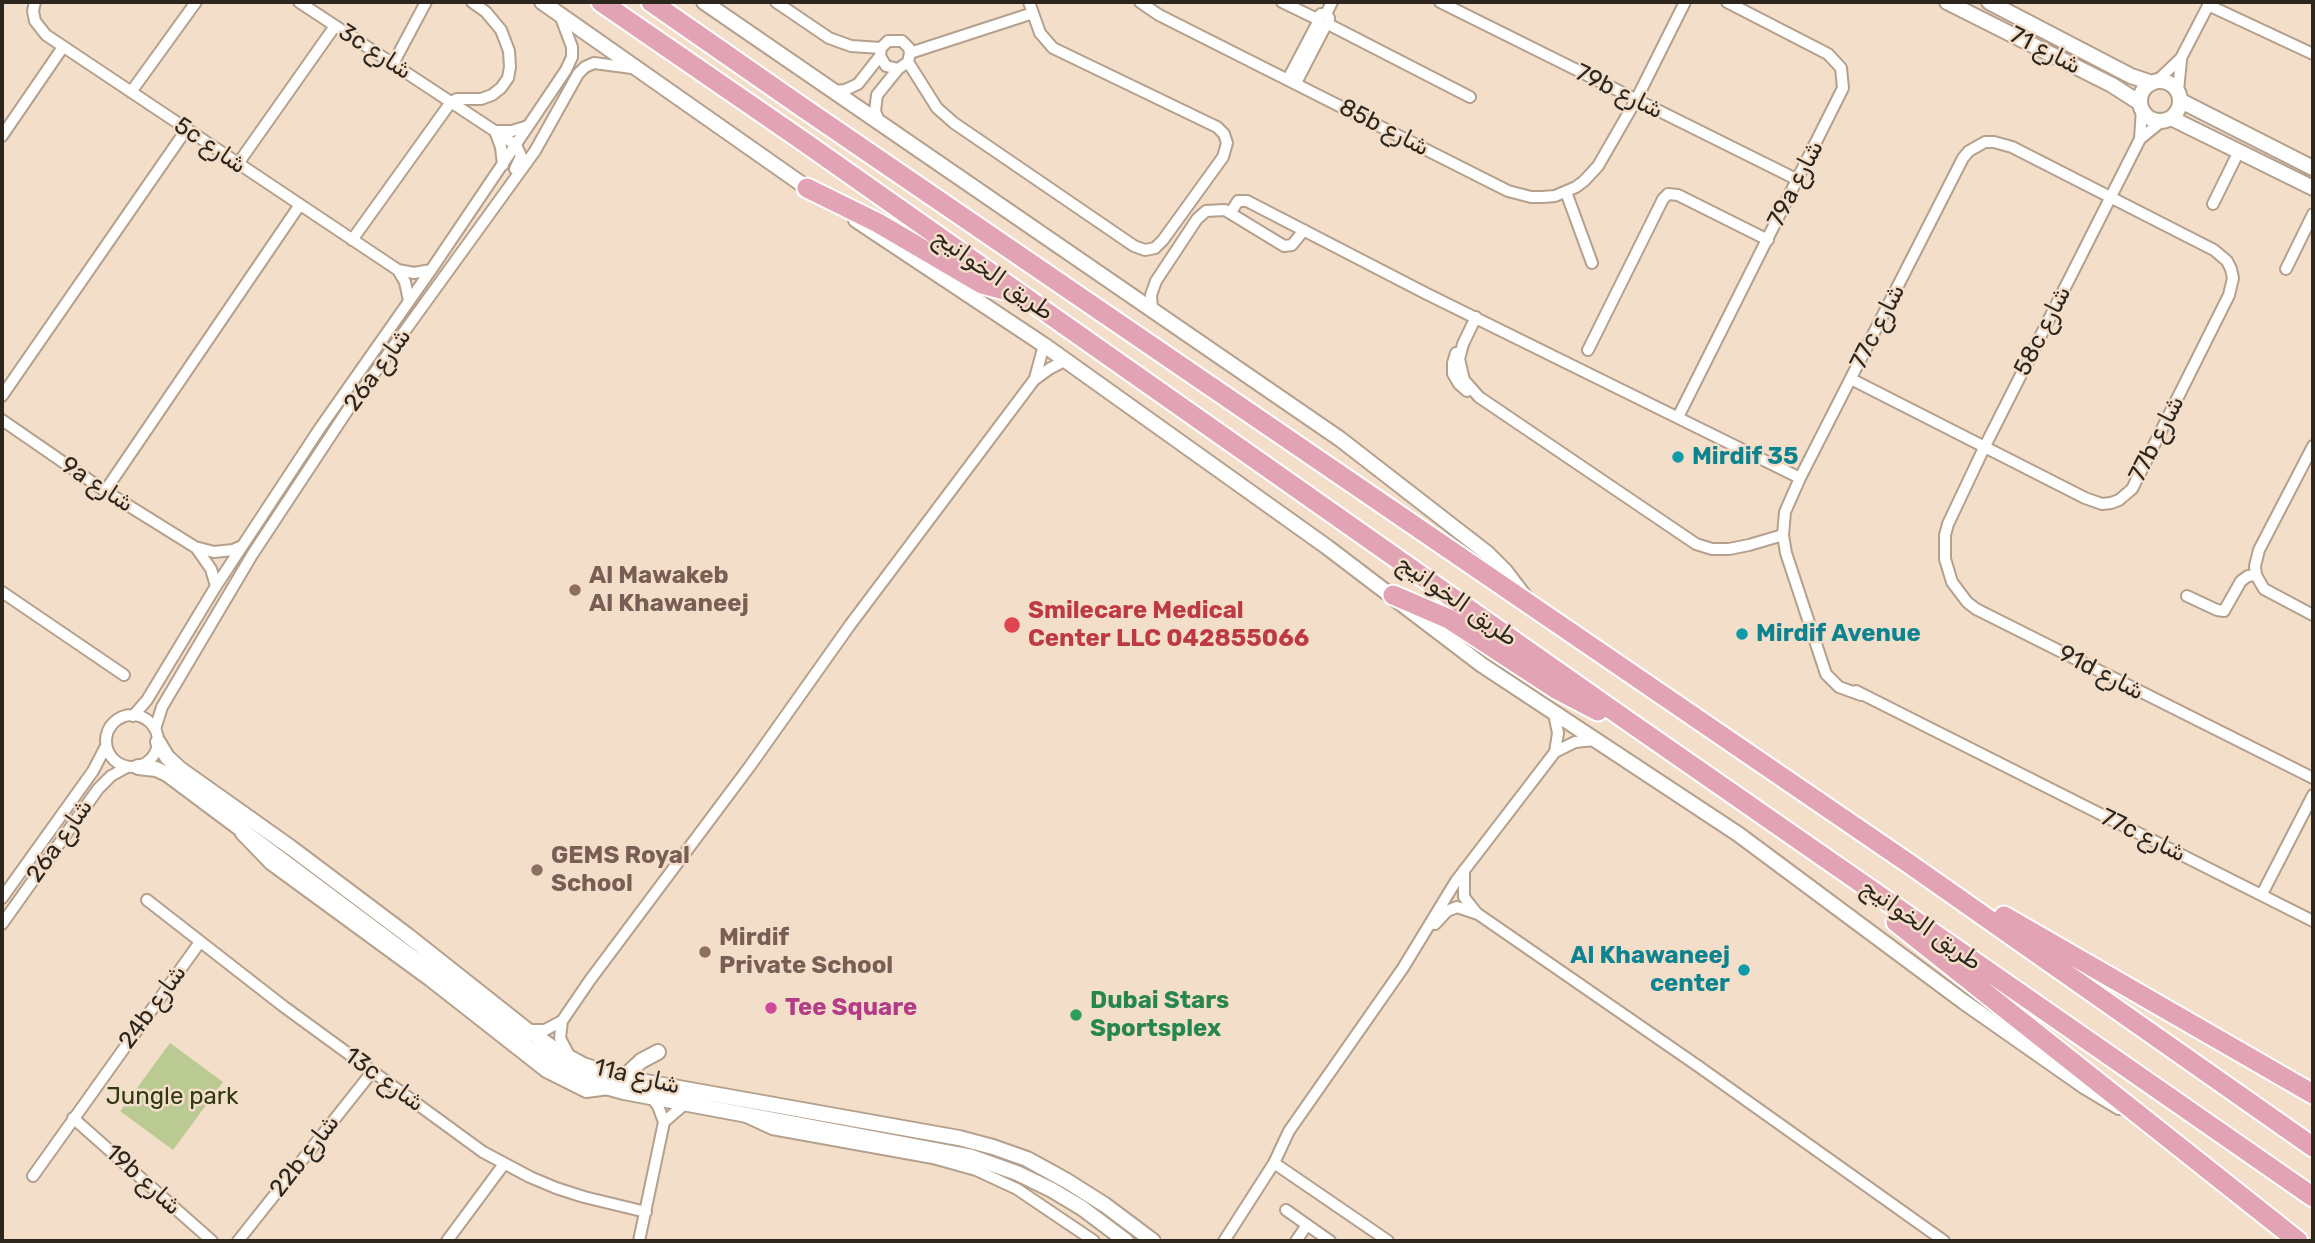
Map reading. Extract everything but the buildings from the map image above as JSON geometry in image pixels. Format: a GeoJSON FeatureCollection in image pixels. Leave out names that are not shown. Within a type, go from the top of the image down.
{"type":"FeatureCollection","features":[{"type":"Feature","properties":{"kind":"highway","name":"طريق الخوانيج"},"geometry":{"type":"LineString","coordinates":[[601,2],[2313,1197]]}},
{"type":"Feature","properties":{"kind":"highway","name":"طريق الخوانيج"},"geometry":{"type":"LineString","coordinates":[[651,2],[1912,865],[2313,1147]]}},
{"type":"Feature","properties":{"kind":"highway"},"geometry":{"type":"LineString","coordinates":[[807,188],[890,230],[982,284],[995,289],[1015,291]]}},
{"type":"Feature","properties":{"kind":"highway"},"geometry":{"type":"LineString","coordinates":[[1392,595],[1449,620],[1572,699],[1625,719]]}},
{"type":"Feature","properties":{"kind":"highway"},"geometry":{"type":"LineString","coordinates":[[1828,860],[1867,898],[1906,930],[2298,1241]]}},
{"type":"Feature","properties":{"kind":"highway"},"geometry":{"type":"LineString","coordinates":[[1912,865],[2117,979],[2313,1094]]}},
{"type":"Feature","properties":{"kind":"street"},"geometry":{"type":"LineString","coordinates":[[131,92],[196,2]]}},
{"type":"Feature","properties":{"kind":"street","name":"3c شارع"},"geometry":{"type":"LineString","coordinates":[[299,2],[516,145]]}},
{"type":"Feature","properties":{"kind":"street"},"geometry":{"type":"LineString","coordinates":[[393,64],[426,2]]}},
{"type":"Feature","properties":{"kind":"street"},"geometry":{"type":"LineString","coordinates":[[352,240],[451,102],[457,99],[481,99],[492,95],[505,83],[509,73],[509,51],[501,30],[486,12],[472,2]]}},
{"type":"Feature","properties":{"kind":"street"},"geometry":{"type":"LineString","coordinates":[[542,2],[807,188],[1066,360],[1392,595],[1408,611],[1482,665],[1765,854],[1964,1002],[2084,1086],[2112,1104],[2143,1117]]}},
{"type":"Feature","properties":{"kind":"street"},"geometry":{"type":"LineString","coordinates":[[704,2],[1340,439],[1477,545],[1506,571],[1528,603]]}},
{"type":"Feature","properties":{"kind":"street"},"geometry":{"type":"LineString","coordinates":[[776,2],[829,38],[881,52]]}},
{"type":"Feature","properties":{"kind":"street","name":"85b شارع"},"geometry":{"type":"LineString","coordinates":[[1140,2],[1159,15],[1508,191],[1531,197],[1555,196],[1566,192]]}},
{"type":"Feature","properties":{"kind":"street"},"geometry":{"type":"LineString","coordinates":[[1282,2],[1470,97]]}},
{"type":"Feature","properties":{"kind":"street"},"geometry":{"type":"LineString","coordinates":[[1292,81],[1332,2]]}},
{"type":"Feature","properties":{"kind":"street","name":"79b شارع"},"geometry":{"type":"LineString","coordinates":[[1440,2],[1798,180]]}},
{"type":"Feature","properties":{"kind":"street"},"geometry":{"type":"LineString","coordinates":[[1592,263],[1566,192],[1584,181],[1604,157],[1685,2]]}},
{"type":"Feature","properties":{"kind":"street","name":"79a شارع"},"geometry":{"type":"LineString","coordinates":[[1678,417],[1843,88],[1841,68],[1828,54],[1727,2]]}},
{"type":"Feature","properties":{"kind":"street","name":"شارع 71"},"geometry":{"type":"LineString","coordinates":[[1947,2],[2112,85],[2141,106]]}},
{"type":"Feature","properties":{"kind":"street","name":"شارع 71"},"geometry":{"type":"LineString","coordinates":[[1989,2],[2131,76],[2154,82]]}},
{"type":"Feature","properties":{"kind":"street"},"geometry":{"type":"LineString","coordinates":[[2313,54],[2209,3],[2181,58],[2142,93],[2141,106],[2148,116],[2167,119],[2239,150],[2313,188]]}},
{"type":"Feature","properties":{"kind":"street","name":"5c شارع"},"geometry":{"type":"LineString","coordinates":[[34,7],[35,21],[63,47],[397,270]]}},
{"type":"Feature","properties":{"kind":"street"},"geometry":{"type":"LineString","coordinates":[[879,121],[875,105],[881,81],[901,63],[1031,8],[1044,38],[1059,52],[1217,127],[1224,134],[1227,143],[1223,157],[1163,240],[1156,248],[1145,250],[1134,246],[954,123],[937,108],[901,63]]}},
{"type":"Feature","properties":{"kind":"street","name":"26a شارع"},"geometry":{"type":"LineString","coordinates":[[133,716],[147,700],[242,546],[349,386],[503,165],[572,57],[570,36],[559,13]]}},
{"type":"Feature","properties":{"kind":"street"},"geometry":{"type":"LineString","coordinates":[[237,165],[335,26]]}},
{"type":"Feature","properties":{"kind":"street"},"geometry":{"type":"LineString","coordinates":[[835,91],[858,84],[888,41],[897,39],[906,44],[901,63]]}},
{"type":"Feature","properties":{"kind":"street"},"geometry":{"type":"LineString","coordinates":[[2,136],[63,47]]}},
{"type":"Feature","properties":{"kind":"street"},"geometry":{"type":"LineString","coordinates":[[881,52],[883,63],[901,63]]}},
{"type":"Feature","properties":{"kind":"street"},"geometry":{"type":"LineString","coordinates":[[2167,119],[2178,110],[2181,58]]}},
{"type":"Feature","properties":{"kind":"street","name":"26a شارع"},"geometry":{"type":"LineString","coordinates":[[156,736],[159,712],[252,555],[349,408],[535,151],[581,70],[594,63],[639,69]]}},
{"type":"Feature","properties":{"kind":"street"},"geometry":{"type":"LineString","coordinates":[[2154,82],[2166,82],[2179,96],[2313,168]]}},
{"type":"Feature","properties":{"kind":"street","name":"58c شارع"},"geometry":{"type":"LineString","coordinates":[[1948,524],[2140,139],[2141,106]]}},
{"type":"Feature","properties":{"kind":"street","name":"58c شارع"},"geometry":{"type":"LineString","coordinates":[[2140,139],[2167,119]]}},
{"type":"Feature","properties":{"kind":"street"},"geometry":{"type":"LineString","coordinates":[[503,165],[501,147],[495,131],[528,127]]}},
{"type":"Feature","properties":{"kind":"street"},"geometry":{"type":"LineString","coordinates":[[2,396],[186,130]]}},
{"type":"Feature","properties":{"kind":"street","name":"77c شارع"},"geometry":{"type":"LineString","coordinates":[[2111,197],[2003,144],[1985,142],[1963,158],[1800,478],[1785,512],[1783,534],[1786,553],[1819,655],[1838,678],[1861,695],[2313,921]]}},
{"type":"Feature","properties":{"kind":"street"},"geometry":{"type":"LineString","coordinates":[[500,200],[520,160],[521,152],[516,145]]}},
{"type":"Feature","properties":{"kind":"street"},"geometry":{"type":"LineString","coordinates":[[2213,204],[2239,150]]}},
{"type":"Feature","properties":{"kind":"street"},"geometry":{"type":"LineString","coordinates":[[1588,349],[1663,199],[1668,194],[1678,195],[1768,240]]}},
{"type":"Feature","properties":{"kind":"street","name":"77b شارع"},"geometry":{"type":"LineString","coordinates":[[1851,379],[2093,502],[2102,504],[2119,500],[2132,489],[2155,445],[2229,295],[2233,278],[2228,261],[2214,250],[2111,197]]}},
{"type":"Feature","properties":{"kind":"street"},"geometry":{"type":"LineString","coordinates":[[1231,212],[1238,201],[1244,200],[1800,478]]}},
{"type":"Feature","properties":{"kind":"street"},"geometry":{"type":"LineString","coordinates":[[104,491],[299,206]]}},
{"type":"Feature","properties":{"kind":"street"},"geometry":{"type":"LineString","coordinates":[[1152,309],[1151,295],[1156,281],[1197,219],[1212,209],[1231,212],[1284,246],[1292,245],[1304,230]]}},
{"type":"Feature","properties":{"kind":"street"},"geometry":{"type":"LineString","coordinates":[[2286,268],[2313,214]]}},
{"type":"Feature","properties":{"kind":"street"},"geometry":{"type":"LineString","coordinates":[[397,270],[414,273],[431,270]]}},
{"type":"Feature","properties":{"kind":"street"},"geometry":{"type":"LineString","coordinates":[[397,270],[405,282],[409,302]]}},
{"type":"Feature","properties":{"kind":"street"},"geometry":{"type":"LineString","coordinates":[[1476,317],[1454,357],[1453,374],[1463,389],[1479,397],[1696,544],[1712,549],[1729,549],[1783,534]]}},
{"type":"Feature","properties":{"kind":"street"},"geometry":{"type":"LineString","coordinates":[[1034,380],[1044,345]]}},
{"type":"Feature","properties":{"kind":"street"},"geometry":{"type":"LineString","coordinates":[[570,1058],[560,1038],[562,1021],[590,980],[750,766],[849,625],[1034,380],[1066,360]]}},
{"type":"Feature","properties":{"kind":"street","name":"9a شارع"},"geometry":{"type":"LineString","coordinates":[[2,420],[104,491],[195,547],[204,551],[224,552],[242,546]]}},
{"type":"Feature","properties":{"kind":"street"},"geometry":{"type":"LineString","coordinates":[[2312,450],[2259,550],[2256,575],[2264,589],[2313,615]]}},
{"type":"Feature","properties":{"kind":"street","name":"91d شارع"},"geometry":{"type":"LineString","coordinates":[[1948,524],[1944,547],[1947,571],[1959,592],[1976,609],[2313,778]]}},
{"type":"Feature","properties":{"kind":"street","name":"9a شارع"},"geometry":{"type":"LineString","coordinates":[[195,547],[206,561],[216,586]]}},
{"type":"Feature","properties":{"kind":"street"},"geometry":{"type":"LineString","coordinates":[[2187,596],[2224,611],[2241,581],[2256,575]]}},
{"type":"Feature","properties":{"kind":"street"},"geometry":{"type":"LineString","coordinates":[[2,593],[124,676]]}},
{"type":"Feature","properties":{"kind":"street"},"geometry":{"type":"LineString","coordinates":[[1554,714],[1558,733],[1555,752]]}},
{"type":"Feature","properties":{"kind":"street"},"geometry":{"type":"LineString","coordinates":[[133,716],[146,720],[156,736],[154,755],[144,764],[133,767],[111,758],[106,746],[110,727],[120,718],[133,716]]}},
{"type":"Feature","properties":{"kind":"street","name":"11a شارع"},"geometry":{"type":"LineString","coordinates":[[156,736],[167,757],[180,769],[386,919],[527,1030],[570,1058],[623,1078],[959,1138],[993,1147],[1027,1159],[1067,1181],[1153,1241]]}},
{"type":"Feature","properties":{"kind":"street"},"geometry":{"type":"LineString","coordinates":[[1224,1241],[1274,1163],[1296,1121],[1403,968],[1464,870],[1555,752],[1575,742],[1597,740]]}},
{"type":"Feature","properties":{"kind":"street","name":"26a شارع"},"geometry":{"type":"LineString","coordinates":[[2,898],[93,771],[106,746]]}},
{"type":"Feature","properties":{"kind":"street","name":"26a شارع"},"geometry":{"type":"LineString","coordinates":[[2,924],[97,789],[111,776],[133,767]]}},
{"type":"Feature","properties":{"kind":"street","name":"11a شارع"},"geometry":{"type":"LineString","coordinates":[[133,767],[156,769],[167,774],[541,1057],[581,1079],[610,1089],[949,1151],[995,1164],[1066,1198],[1126,1241]]}},
{"type":"Feature","properties":{"kind":"street"},"geometry":{"type":"LineString","coordinates":[[2262,894],[2313,794]]}},
{"type":"Feature","properties":{"kind":"street"},"geometry":{"type":"LineString","coordinates":[[1464,870],[1464,897],[1478,914]]}},
{"type":"Feature","properties":{"kind":"street","name":"13c شارع"},"geometry":{"type":"LineString","coordinates":[[147,900],[372,1072],[474,1146],[530,1177],[574,1194],[646,1212]]}},
{"type":"Feature","properties":{"kind":"street"},"geometry":{"type":"LineString","coordinates":[[1427,929],[1451,909],[1458,907],[1478,914],[1944,1241]]}},
{"type":"Feature","properties":{"kind":"street","name":"24b شارع"},"geometry":{"type":"LineString","coordinates":[[33,1175],[200,942]]}},
{"type":"Feature","properties":{"kind":"street"},"geometry":{"type":"LineString","coordinates":[[527,1030],[545,1030],[562,1021]]}},
{"type":"Feature","properties":{"kind":"street"},"geometry":{"type":"LineString","coordinates":[[623,1078],[641,1060],[658,1052]]}},
{"type":"Feature","properties":{"kind":"street","name":"22b شارع"},"geometry":{"type":"LineString","coordinates":[[238,1241],[372,1072]]}},
{"type":"Feature","properties":{"kind":"street"},"geometry":{"type":"LineString","coordinates":[[651,1097],[664,1122]]}},
{"type":"Feature","properties":{"kind":"street"},"geometry":{"type":"LineString","coordinates":[[639,1241],[664,1122],[687,1103]]}},
{"type":"Feature","properties":{"kind":"street","name":"11a شارع"},"geometry":{"type":"LineString","coordinates":[[740,1113],[755,1123],[772,1129],[933,1158],[976,1170],[1017,1189],[1094,1241]]}},
{"type":"Feature","properties":{"kind":"street","name":"19b شارع"},"geometry":{"type":"LineString","coordinates":[[73,1118],[212,1241]]}},
{"type":"Feature","properties":{"kind":"street"},"geometry":{"type":"LineString","coordinates":[[1274,1163],[1388,1241]]}},
{"type":"Feature","properties":{"kind":"street"},"geometry":{"type":"LineString","coordinates":[[447,1241],[504,1164]]}},
{"type":"Feature","properties":{"kind":"street"},"geometry":{"type":"LineString","coordinates":[[1286,1210],[1330,1241]]}},
{"type":"Feature","properties":{"kind":"street"},"geometry":{"type":"LineString","coordinates":[[1296,1241],[1307,1225]]}},
{"type":"Feature","properties":{"kind":"green space","name":"Jungle park"},"geometry":{"type":"Polygon","coordinates":[[[170,1043],[223,1082],[173,1150],[120,1111],[170,1043]]]}},
{"type":"Feature","properties":{"kind":"place","name":"Mirdif 35"},"geometry":{"type":"Point","coordinates":[1678,457]}},
{"type":"Feature","properties":{"kind":"place","name":"Al Mawakeb Al Khawaneej"},"geometry":{"type":"Point","coordinates":[575,590]}},
{"type":"Feature","properties":{"kind":"place","name":"Smilecare Medical Center LLC 042855066"},"geometry":{"type":"Point","coordinates":[1012,625]}},
{"type":"Feature","properties":{"kind":"place","name":"Mirdif Avenue"},"geometry":{"type":"Point","coordinates":[1742,634]}},
{"type":"Feature","properties":{"kind":"place","name":"GEMS Royal School"},"geometry":{"type":"Point","coordinates":[537,870]}},
{"type":"Feature","properties":{"kind":"place","name":"Mirdif Private School"},"geometry":{"type":"Point","coordinates":[705,952]}},
{"type":"Feature","properties":{"kind":"place","name":"Al Khawaneej center"},"geometry":{"type":"Point","coordinates":[1744,970]}},
{"type":"Feature","properties":{"kind":"place","name":"Tee Square"},"geometry":{"type":"Point","coordinates":[771,1008]}},
{"type":"Feature","properties":{"kind":"place","name":"Dubai Stars Sportsplex"},"geometry":{"type":"Point","coordinates":[1076,1015]}}]}
